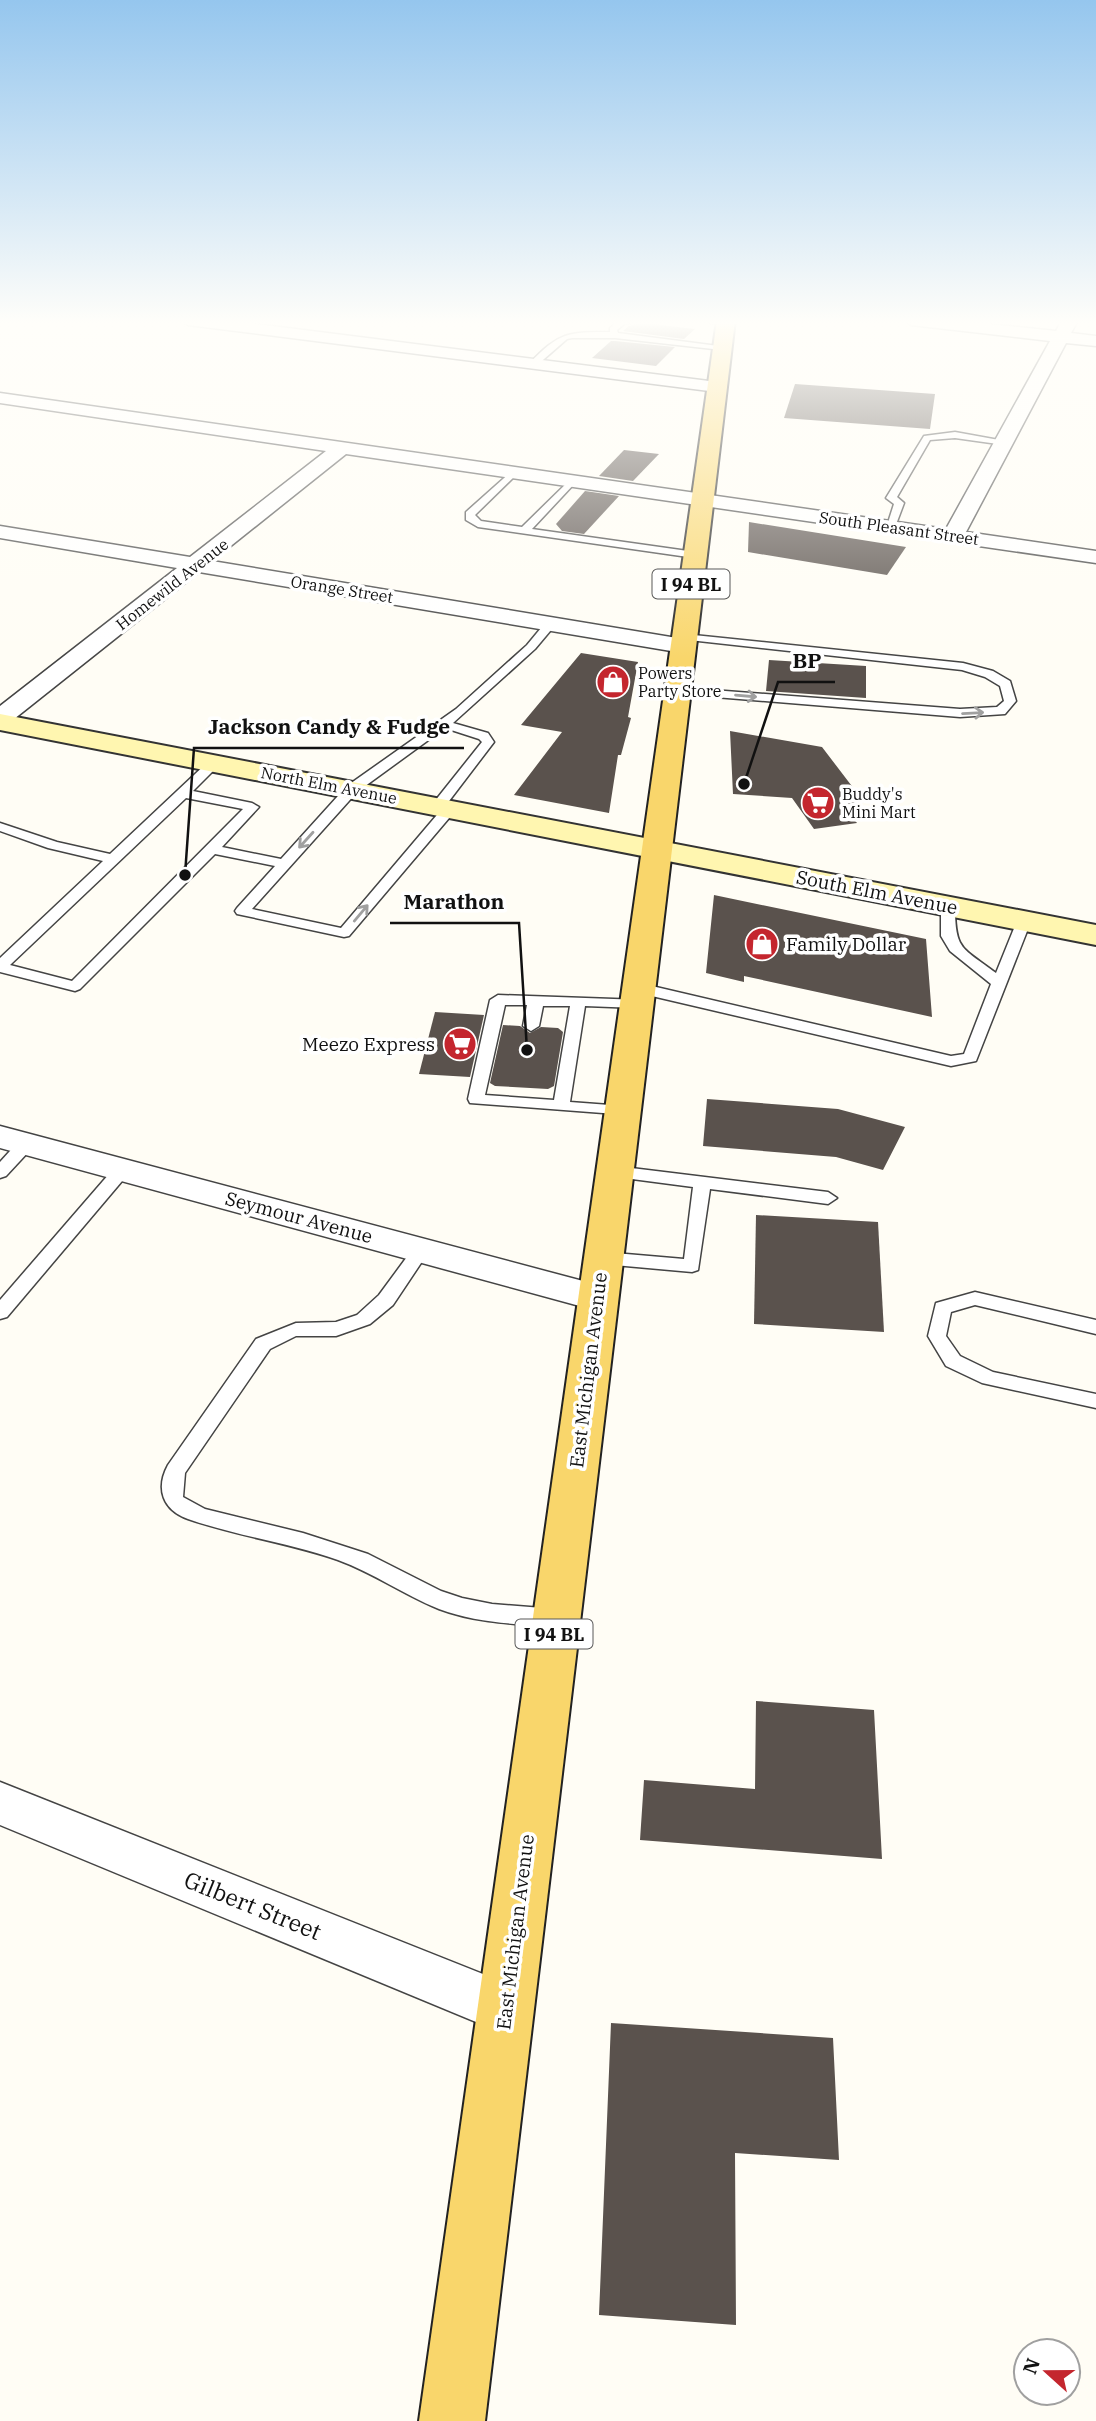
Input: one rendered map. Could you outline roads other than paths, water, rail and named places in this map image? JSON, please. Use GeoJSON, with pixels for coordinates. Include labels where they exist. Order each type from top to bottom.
{"type":"FeatureCollection","features":[{"type":"Feature","properties":{"kind":"main road","name":"East Michigan Avenue"},"geometry":{"type":"LineString","coordinates":[[452,2421],[711,433]]}},
{"type":"Feature","properties":{"kind":"street","name":"South Pleasant Street"},"geometry":{"type":"LineString","coordinates":[[239,433],[1096,557]]}},
{"type":"Feature","properties":{"kind":"street"},"geometry":{"type":"LineString","coordinates":[[953,536],[1009,433]]}},
{"type":"Feature","properties":{"kind":"street","name":"Homewild Avenue"},"geometry":{"type":"LineString","coordinates":[[0,720],[342,448]]}},
{"type":"Feature","properties":{"kind":"street","name":"Orange Street"},"geometry":{"type":"LineString","coordinates":[[0,532],[550,624],[684,642]]}},
{"type":"Feature","properties":{"kind":"street","name":"North Elm Avenue"},"geometry":{"type":"LineString","coordinates":[[0,720],[658,848]]}},
{"type":"Feature","properties":{"kind":"street","name":"South Elm Avenue"},"geometry":{"type":"LineString","coordinates":[[658,848],[1096,935]]}},
{"type":"Feature","properties":{"kind":"street","name":"Seymour Avenue"},"geometry":{"type":"LineString","coordinates":[[13,1140],[421,1250],[600,1278]]}},
{"type":"Feature","properties":{"kind":"street","name":"Gilbert Street"},"geometry":{"type":"LineString","coordinates":[[0,1803],[505,2008]]}},
{"type":"Feature","properties":{"kind":"lane"},"geometry":{"type":"LineString","coordinates":[[890,527],[899,503],[891,498],[927,438],[954,435],[1004,442]]}},
{"type":"Feature","properties":{"kind":"lane"},"geometry":{"type":"LineString","coordinates":[[513,472],[470,514],[470,518],[478,523],[695,555]]}},
{"type":"Feature","properties":{"kind":"lane"},"geometry":{"type":"LineString","coordinates":[[525,530],[572,481]]}},
{"type":"Feature","properties":{"kind":"lane"},"geometry":{"type":"LineString","coordinates":[[443,724],[473,731],[484,736],[488,743],[444,807],[344,933],[242,911],[352,789],[443,724],[531,647],[550,624]]}},
{"type":"Feature","properties":{"kind":"lane"},"geometry":{"type":"LineString","coordinates":[[678,690],[960,713],[1001,711],[1010,701],[1006,684],[989,674],[963,667],[684,642]]}},
{"type":"Feature","properties":{"kind":"lane"},"geometry":{"type":"LineString","coordinates":[[0,966],[215,763]]}},
{"type":"Feature","properties":{"kind":"lane"},"geometry":{"type":"LineString","coordinates":[[0,966],[75,986],[252,807],[183,793]]}},
{"type":"Feature","properties":{"kind":"lane"},"geometry":{"type":"LineString","coordinates":[[0,827],[53,845],[113,859]]}},
{"type":"Feature","properties":{"kind":"lane"},"geometry":{"type":"LineString","coordinates":[[212,849],[284,864]]}},
{"type":"Feature","properties":{"kind":"lane"},"geometry":{"type":"LineString","coordinates":[[948,906],[948,936],[957,951],[999,983]]}},
{"type":"Feature","properties":{"kind":"lane"},"geometry":{"type":"LineString","coordinates":[[623,1111],[561,1106],[518,1095],[476,1099],[498,1000],[578,1002],[638,995],[951,1061],[970,1058],[1024,920]]}},
{"type":"Feature","properties":{"kind":"lane"},"geometry":{"type":"LineString","coordinates":[[531,1026],[536,1001]]}},
{"type":"Feature","properties":{"kind":"lane"},"geometry":{"type":"LineString","coordinates":[[561,1106],[578,1002]]}},
{"type":"Feature","properties":{"kind":"lane"},"geometry":{"type":"LineString","coordinates":[[0,1172],[13,1140]]}},
{"type":"Feature","properties":{"kind":"lane"},"geometry":{"type":"LineString","coordinates":[[0,1311],[122,1170]]}},
{"type":"Feature","properties":{"kind":"lane"},"geometry":{"type":"LineString","coordinates":[[614,1172],[828,1198]]}},
{"type":"Feature","properties":{"kind":"lane"},"geometry":{"type":"LineString","coordinates":[[600,1278],[692,1266],[702,1183]]}},
{"type":"Feature","properties":{"kind":"lane"},"geometry":{"type":"LineString","coordinates":[[421,1250],[383,1304],[362,1322],[335,1329],[309,1327],[284,1332],[262,1343],[175,1471],[169,1489],[173,1501],[186,1511],[205,1517],[331,1548],[365,1561],[434,1597],[466,1609],[498,1615],[556,1618]]}},
{"type":"Feature","properties":{"kind":"lane"},"geometry":{"type":"LineString","coordinates":[[1096,1327],[975,1298],[943,1308],[937,1336],[953,1361],[989,1378],[1096,1401]]}},
{"type":"Feature","properties":{"kind":"place","name":"Powers Party Store"},"geometry":{"type":"Point","coordinates":[613,682]}},
{"type":"Feature","properties":{"kind":"place","name":"BP"},"geometry":{"type":"Point","coordinates":[744,784]}},
{"type":"Feature","properties":{"kind":"place","name":"Buddy's Mini Mart"},"geometry":{"type":"Point","coordinates":[818,803]}},
{"type":"Feature","properties":{"kind":"place","name":"Jackson Candy & Fudge"},"geometry":{"type":"Point","coordinates":[185,875]}},
{"type":"Feature","properties":{"kind":"place","name":"Family Dollar"},"geometry":{"type":"Point","coordinates":[762,944]}},
{"type":"Feature","properties":{"kind":"place","name":"Meezo Express"},"geometry":{"type":"Point","coordinates":[460,1044]}},
{"type":"Feature","properties":{"kind":"place","name":"Marathon"},"geometry":{"type":"Point","coordinates":[527,1050]}}]}
